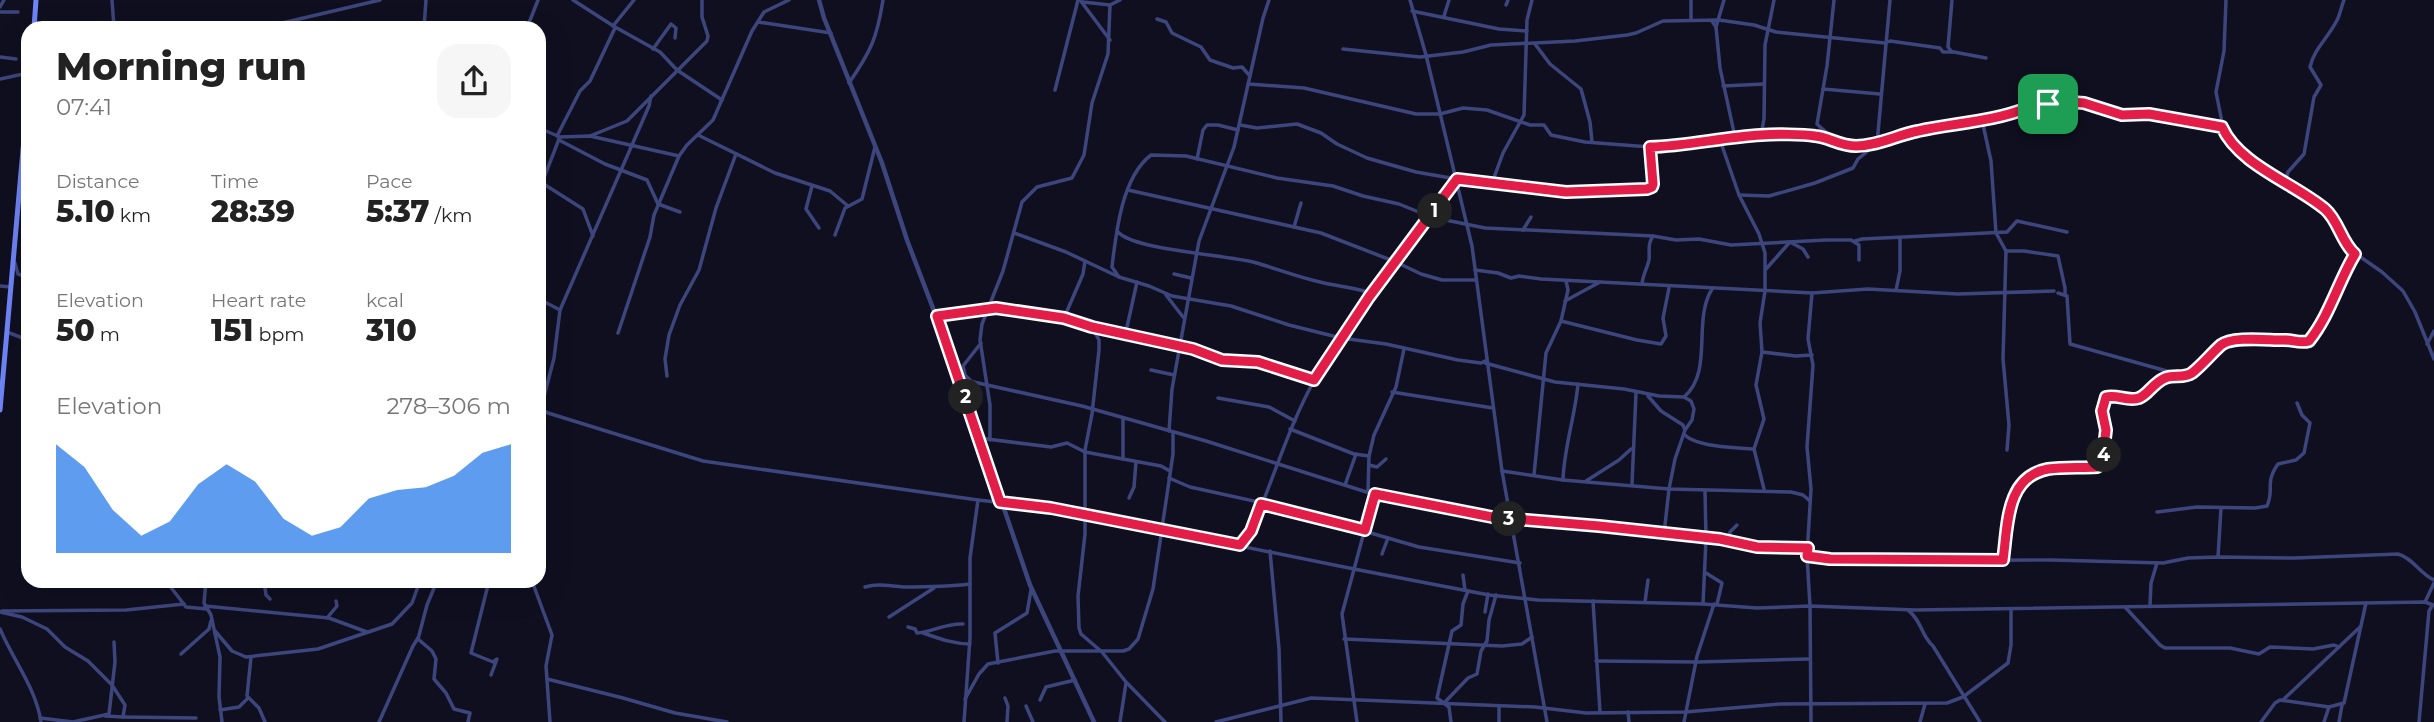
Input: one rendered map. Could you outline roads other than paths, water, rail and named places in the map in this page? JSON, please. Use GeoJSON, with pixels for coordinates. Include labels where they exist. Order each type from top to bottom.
{"type":"FeatureCollection","features":[{"type":"Feature","properties":{"kind":"main road"},"geometry":{"type":"LineString","coordinates":[[34,21],[36,0]]}},
{"type":"Feature","properties":{"kind":"main road"},"geometry":{"type":"LineString","coordinates":[[0,410],[13,260],[21,205]]}},
{"type":"Feature","properties":{"kind":"street"},"geometry":{"type":"LineString","coordinates":[[4,0],[0,9],[18,12]]}},
{"type":"Feature","properties":{"kind":"street"},"geometry":{"type":"LineString","coordinates":[[112,0],[114,21]]}},
{"type":"Feature","properties":{"kind":"street"},"geometry":{"type":"LineString","coordinates":[[291,21],[380,0]]}},
{"type":"Feature","properties":{"kind":"street"},"geometry":{"type":"LineString","coordinates":[[424,21],[426,0]]}},
{"type":"Feature","properties":{"kind":"street"},"geometry":{"type":"LineString","coordinates":[[530,21],[538,0]]}},
{"type":"Feature","properties":{"kind":"street"},"geometry":{"type":"LineString","coordinates":[[573,0],[665,56],[677,70],[722,100]]}},
{"type":"Feature","properties":{"kind":"street"},"geometry":{"type":"LineString","coordinates":[[546,167],[580,91],[590,81],[614,27],[634,0]]}},
{"type":"Feature","properties":{"kind":"street"},"geometry":{"type":"LineString","coordinates":[[590,136],[628,121],[708,39],[702,18],[702,0]]}},
{"type":"Feature","properties":{"kind":"street"},"geometry":{"type":"LineString","coordinates":[[777,0],[784,2]]}},
{"type":"Feature","properties":{"kind":"street"},"geometry":{"type":"LineString","coordinates":[[618,333],[650,237],[654,215],[679,156],[713,120],[765,10],[789,0]]}},
{"type":"Feature","properties":{"kind":"street"},"geometry":{"type":"LineString","coordinates":[[819,0],[960,379],[1031,588],[1094,722]]}},
{"type":"Feature","properties":{"kind":"street"},"geometry":{"type":"LineString","coordinates":[[849,83],[871,50],[878,31],[883,0]]}},
{"type":"Feature","properties":{"kind":"street"},"geometry":{"type":"LineString","coordinates":[[1080,0],[1111,5],[1120,0]]}},
{"type":"Feature","properties":{"kind":"street"},"geometry":{"type":"LineString","coordinates":[[1080,0],[1110,40]]}},
{"type":"Feature","properties":{"kind":"street"},"geometry":{"type":"LineString","coordinates":[[1055,90],[1080,0]]}},
{"type":"Feature","properties":{"kind":"street"},"geometry":{"type":"LineString","coordinates":[[965,699],[984,667],[1061,651],[1127,650],[1138,639],[1153,589],[1164,530],[1173,454],[1171,431],[1174,375],[1196,252],[1239,128],[1269,0]]}},
{"type":"Feature","properties":{"kind":"street"},"geometry":{"type":"LineString","coordinates":[[1404,0],[1410,1],[1426,55],[1467,224],[1489,364],[1502,471],[1547,722]]}},
{"type":"Feature","properties":{"kind":"street"},"geometry":{"type":"LineString","coordinates":[[1444,16],[1449,0]]}},
{"type":"Feature","properties":{"kind":"street"},"geometry":{"type":"LineString","coordinates":[[1492,183],[1525,108],[1528,11],[1532,0]]}},
{"type":"Feature","properties":{"kind":"street"},"geometry":{"type":"LineString","coordinates":[[1691,0],[1692,19]]}},
{"type":"Feature","properties":{"kind":"street"},"geometry":{"type":"LineString","coordinates":[[1724,0],[1716,27],[1723,86],[1735,137]]}},
{"type":"Feature","properties":{"kind":"street"},"geometry":{"type":"LineString","coordinates":[[1761,135],[1764,126],[1767,29],[1774,0]]}},
{"type":"Feature","properties":{"kind":"street"},"geometry":{"type":"LineString","coordinates":[[1834,0],[1831,36],[1816,120],[1818,126],[1839,140],[1857,144],[1873,141],[1877,144]]}},
{"type":"Feature","properties":{"kind":"street"},"geometry":{"type":"LineString","coordinates":[[1739,195],[1769,196],[1815,183],[1853,168],[1858,159],[1877,144],[1890,0]]}},
{"type":"Feature","properties":{"kind":"street"},"geometry":{"type":"LineString","coordinates":[[1952,0],[1948,47],[1952,52]]}},
{"type":"Feature","properties":{"kind":"street"},"geometry":{"type":"LineString","coordinates":[[2226,0],[2224,51],[2216,92],[2222,127],[2232,142],[2284,183],[2325,209],[2343,241],[2355,254],[2382,272],[2403,291],[2415,312],[2434,359]]}},
{"type":"Feature","properties":{"kind":"street"},"geometry":{"type":"LineString","coordinates":[[2284,183],[2288,172],[2304,154],[2314,97],[2321,85],[2309,67],[2313,53],[2337,21],[2344,0]]}},
{"type":"Feature","properties":{"kind":"street"},"geometry":{"type":"LineString","coordinates":[[990,440],[988,386],[981,343],[982,324],[990,309],[1025,198],[1043,185],[1068,181],[1075,175],[1082,161],[1092,103],[1104,70],[1110,40],[1111,5]]}},
{"type":"Feature","properties":{"kind":"street"},"geometry":{"type":"LineString","coordinates":[[1412,11],[1489,27],[1527,31]]}},
{"type":"Feature","properties":{"kind":"street"},"geometry":{"type":"LineString","coordinates":[[1157,19],[1166,22],[1172,33],[1178,37],[1201,47],[1210,60],[1233,68],[1242,67],[1250,76]]}},
{"type":"Feature","properties":{"kind":"street"},"geometry":{"type":"LineString","coordinates":[[1342,49],[1400,56],[1450,54],[1491,45],[1535,44],[1636,33],[1663,20],[1692,19],[1719,20],[1767,29],[1885,43],[1890,41],[1986,58]]}},
{"type":"Feature","properties":{"kind":"street"},"geometry":{"type":"LineString","coordinates":[[1710,20],[1716,27]]}},
{"type":"Feature","properties":{"kind":"street"},"geometry":{"type":"LineString","coordinates":[[758,22],[831,33]]}},
{"type":"Feature","properties":{"kind":"street"},"geometry":{"type":"LineString","coordinates":[[653,49],[671,24],[677,28],[675,38]]}},
{"type":"Feature","properties":{"kind":"street"},"geometry":{"type":"LineString","coordinates":[[1535,44],[1550,64],[1581,89],[1590,122],[1592,142]]}},
{"type":"Feature","properties":{"kind":"street"},"geometry":{"type":"LineString","coordinates":[[0,57],[16,59]]}},
{"type":"Feature","properties":{"kind":"street"},"geometry":{"type":"LineString","coordinates":[[0,79],[21,74]]}},
{"type":"Feature","properties":{"kind":"street"},"geometry":{"type":"LineString","coordinates":[[1248,84],[1304,88],[1401,111],[1440,114],[1476,108],[1530,125],[1544,125],[1551,135],[1650,147],[1761,135],[1819,136],[1835,144],[1851,146],[1877,144],[1916,131],[1982,120],[2057,101],[2084,103],[2122,115],[2149,114],[2222,127]]}},
{"type":"Feature","properties":{"kind":"street"},"geometry":{"type":"LineString","coordinates":[[1723,86],[1764,84]]}},
{"type":"Feature","properties":{"kind":"street"},"geometry":{"type":"LineString","coordinates":[[1823,89],[1880,94]]}},
{"type":"Feature","properties":{"kind":"street"},"geometry":{"type":"LineString","coordinates":[[546,387],[554,358],[560,310],[622,170],[651,96]]}},
{"type":"Feature","properties":{"kind":"street"},"geometry":{"type":"LineString","coordinates":[[1982,120],[1990,161],[1996,233],[2006,251],[2007,294],[2003,359],[2009,425],[2007,450]]}},
{"type":"Feature","properties":{"kind":"street"},"geometry":{"type":"LineString","coordinates":[[1197,159],[1203,130],[1207,125],[1257,128],[1297,124],[1321,133],[1367,158],[1416,172],[1566,192],[1652,187],[1650,147]]}},
{"type":"Feature","properties":{"kind":"street"},"geometry":{"type":"LineString","coordinates":[[546,132],[586,155],[650,183],[658,204],[680,212]]}},
{"type":"Feature","properties":{"kind":"street"},"geometry":{"type":"LineString","coordinates":[[698,135],[775,173],[830,191],[848,206]]}},
{"type":"Feature","properties":{"kind":"street"},"geometry":{"type":"LineString","coordinates":[[558,138],[590,136],[679,156]]}},
{"type":"Feature","properties":{"kind":"street"},"geometry":{"type":"LineString","coordinates":[[1720,140],[1739,195],[1763,244],[1766,269],[1760,323],[1762,352],[1756,385],[1764,419],[1754,449],[1764,490]]}},
{"type":"Feature","properties":{"kind":"street"},"geometry":{"type":"LineString","coordinates":[[835,235],[841,214],[848,206],[862,199],[875,147]]}},
{"type":"Feature","properties":{"kind":"street"},"geometry":{"type":"LineString","coordinates":[[667,376],[665,359],[669,335],[680,305],[699,270],[716,208],[736,154]]}},
{"type":"Feature","properties":{"kind":"street"},"geometry":{"type":"LineString","coordinates":[[1119,277],[1112,267],[1120,212],[1143,161],[1151,155],[1197,159],[1277,178],[1333,186],[1399,204],[1431,217],[1485,228],[1653,236],[1676,240],[1699,239],[1725,245],[1996,233],[2007,232],[2017,221],[2067,232]]}},
{"type":"Feature","properties":{"kind":"street"},"geometry":{"type":"LineString","coordinates":[[1240,545],[1251,531],[1290,429],[1314,380],[1372,293],[1457,179]]}},
{"type":"Feature","properties":{"kind":"street"},"geometry":{"type":"LineString","coordinates":[[546,186],[583,209],[593,236]]}},
{"type":"Feature","properties":{"kind":"street"},"geometry":{"type":"LineString","coordinates":[[813,186],[806,209],[819,228]]}},
{"type":"Feature","properties":{"kind":"street"},"geometry":{"type":"LineString","coordinates":[[1128,190],[1321,233],[1442,280],[1477,280]]}},
{"type":"Feature","properties":{"kind":"street"},"geometry":{"type":"LineString","coordinates":[[1294,227],[1301,203]]}},
{"type":"Feature","properties":{"kind":"street"},"geometry":{"type":"LineString","coordinates":[[1523,230],[1531,217]]}},
{"type":"Feature","properties":{"kind":"street"},"geometry":{"type":"LineString","coordinates":[[1118,232],[1127,240],[1170,250],[1254,262],[1322,283],[1372,293]]}},
{"type":"Feature","properties":{"kind":"street"},"geometry":{"type":"LineString","coordinates":[[1014,233],[1164,293],[1231,306],[1341,338],[1476,362],[1485,361],[1544,379],[1623,389],[1647,395],[1684,397],[1691,401],[1694,409],[1675,459],[1664,534]]}},
{"type":"Feature","properties":{"kind":"street"},"geometry":{"type":"LineString","coordinates":[[1642,284],[1644,270],[1649,263],[1650,241],[1653,236]]}},
{"type":"Feature","properties":{"kind":"street"},"geometry":{"type":"LineString","coordinates":[[1896,290],[1900,271],[1900,238]]}},
{"type":"Feature","properties":{"kind":"street"},"geometry":{"type":"LineString","coordinates":[[1855,241],[1859,245],[1859,260]]}},
{"type":"Feature","properties":{"kind":"street"},"geometry":{"type":"LineString","coordinates":[[1790,242],[1803,249],[1808,257]]}},
{"type":"Feature","properties":{"kind":"street"},"geometry":{"type":"LineString","coordinates":[[1766,269],[1790,242]]}},
{"type":"Feature","properties":{"kind":"street"},"geometry":{"type":"LineString","coordinates":[[2006,251],[2058,256],[2070,317],[2070,344],[2187,376]]}},
{"type":"Feature","properties":{"kind":"street"},"geometry":{"type":"LineString","coordinates":[[2003,560],[2013,498],[2024,479],[2035,472],[2049,469],[2097,467],[2102,464],[2106,430],[2102,418],[2104,398],[2110,395],[2137,399],[2142,397],[2151,386],[2166,377],[2187,376],[2227,342],[2309,341],[2332,303],[2355,254]]}},
{"type":"Feature","properties":{"kind":"street"},"geometry":{"type":"LineString","coordinates":[[13,260],[18,274],[21,275]]}},
{"type":"Feature","properties":{"kind":"street"},"geometry":{"type":"LineString","coordinates":[[1064,318],[1086,261]]}},
{"type":"Feature","properties":{"kind":"street"},"geometry":{"type":"LineString","coordinates":[[1475,270],[1511,278],[1519,276],[1712,289],[1812,293],[1868,289],[1958,294],[1989,291],[2007,294],[2036,290],[2065,295]]}},
{"type":"Feature","properties":{"kind":"street"},"geometry":{"type":"LineString","coordinates":[[1174,274],[1191,278]]}},
{"type":"Feature","properties":{"kind":"street"},"geometry":{"type":"LineString","coordinates":[[1535,475],[1548,348],[1561,321],[1569,287],[1566,281]]}},
{"type":"Feature","properties":{"kind":"street"},"geometry":{"type":"LineString","coordinates":[[1119,333],[1127,327],[1137,282]]}},
{"type":"Feature","properties":{"kind":"street"},"geometry":{"type":"LineString","coordinates":[[1565,301],[1600,282]]}},
{"type":"Feature","properties":{"kind":"street"},"geometry":{"type":"LineString","coordinates":[[0,286],[11,287]]}},
{"type":"Feature","properties":{"kind":"street"},"geometry":{"type":"LineString","coordinates":[[1561,321],[1661,344],[1666,336],[1663,318],[1669,287]]}},
{"type":"Feature","properties":{"kind":"street"},"geometry":{"type":"LineString","coordinates":[[1684,397],[1695,385],[1699,374],[1701,330],[1707,298],[1712,289]]}},
{"type":"Feature","properties":{"kind":"street"},"geometry":{"type":"LineString","coordinates":[[1164,293],[1184,318]]}},
{"type":"Feature","properties":{"kind":"street"},"geometry":{"type":"LineString","coordinates":[[1811,722],[1807,556],[1811,489],[1807,447],[1812,355],[1808,339],[1812,293]]}},
{"type":"Feature","properties":{"kind":"street"},"geometry":{"type":"LineString","coordinates":[[546,303],[560,310]]}},
{"type":"Feature","properties":{"kind":"street"},"geometry":{"type":"LineString","coordinates":[[937,316],[954,312],[1008,309],[1064,318],[1179,348],[1193,349],[1231,362],[1258,362],[1314,380]]}},
{"type":"Feature","properties":{"kind":"street"},"geometry":{"type":"LineString","coordinates":[[1092,327],[1098,340],[1093,410],[1084,452],[1086,514],[1078,596],[1079,628],[1081,634],[1102,652],[1164,722]]}},
{"type":"Feature","properties":{"kind":"street"},"geometry":{"type":"LineString","coordinates":[[1098,340],[1104,333],[1111,331]]}},
{"type":"Feature","properties":{"kind":"street"},"geometry":{"type":"LineString","coordinates":[[2427,344],[2434,331]]}},
{"type":"Feature","properties":{"kind":"street"},"geometry":{"type":"LineString","coordinates":[[7,332],[21,337]]}},
{"type":"Feature","properties":{"kind":"street"},"geometry":{"type":"LineString","coordinates":[[974,384],[965,375],[963,366],[981,343]]}},
{"type":"Feature","properties":{"kind":"street"},"geometry":{"type":"LineString","coordinates":[[1368,492],[1369,456],[1374,435],[1396,387],[1405,349]]}},
{"type":"Feature","properties":{"kind":"street"},"geometry":{"type":"LineString","coordinates":[[1762,352],[1812,355]]}},
{"type":"Feature","properties":{"kind":"street"},"geometry":{"type":"LineString","coordinates":[[1151,370],[1174,375]]}},
{"type":"Feature","properties":{"kind":"street"},"geometry":{"type":"LineString","coordinates":[[960,379],[1171,431],[1375,494],[1467,514],[1728,540],[1757,547],[1808,548]]}},
{"type":"Feature","properties":{"kind":"street"},"geometry":{"type":"LineString","coordinates":[[1563,480],[1564,455],[1576,412],[1578,384]]}},
{"type":"Feature","properties":{"kind":"street"},"geometry":{"type":"LineString","coordinates":[[1392,392],[1493,408]]}},
{"type":"Feature","properties":{"kind":"street"},"geometry":{"type":"LineString","coordinates":[[1632,484],[1636,393]]}},
{"type":"Feature","properties":{"kind":"street"},"geometry":{"type":"LineString","coordinates":[[1647,395],[1661,411],[1683,425],[1685,433],[1698,443],[1754,449]]}},
{"type":"Feature","properties":{"kind":"street"},"geometry":{"type":"LineString","coordinates":[[1218,398],[1269,407],[1296,421]]}},
{"type":"Feature","properties":{"kind":"street"},"geometry":{"type":"LineString","coordinates":[[2157,512],[2197,507],[2260,508],[2269,503],[2270,476],[2278,464],[2299,458],[2306,449],[2310,423],[2302,415],[2297,403]]}},
{"type":"Feature","properties":{"kind":"street"},"geometry":{"type":"LineString","coordinates":[[546,411],[703,461],[978,500],[1041,506],[1496,595],[1756,608],[1810,606],[1908,610],[2425,601],[2434,605],[2429,611],[2418,722]]}},
{"type":"Feature","properties":{"kind":"street"},"geometry":{"type":"LineString","coordinates":[[1123,418],[1123,459]]}},
{"type":"Feature","properties":{"kind":"street"},"geometry":{"type":"LineString","coordinates":[[1290,429],[1356,454],[1369,456]]}},
{"type":"Feature","properties":{"kind":"street"},"geometry":{"type":"LineString","coordinates":[[979,438],[1051,447],[1068,443],[1084,452],[1161,466],[1170,471]]}},
{"type":"Feature","properties":{"kind":"street"},"geometry":{"type":"LineString","coordinates":[[1584,482],[1619,460],[1632,447]]}},
{"type":"Feature","properties":{"kind":"street"},"geometry":{"type":"LineString","coordinates":[[1345,485],[1356,454]]}},
{"type":"Feature","properties":{"kind":"street"},"geometry":{"type":"LineString","coordinates":[[1369,466],[1377,467],[1386,459]]}},
{"type":"Feature","properties":{"kind":"street"},"geometry":{"type":"LineString","coordinates":[[1129,498],[1134,487],[1136,462]]}},
{"type":"Feature","properties":{"kind":"street"},"geometry":{"type":"LineString","coordinates":[[1502,471],[1563,480],[1669,489],[1791,492],[1803,495],[1810,501]]}},
{"type":"Feature","properties":{"kind":"street"},"geometry":{"type":"LineString","coordinates":[[1169,478],[1189,487],[1365,530],[1437,551],[1520,563]]}},
{"type":"Feature","properties":{"kind":"street"},"geometry":{"type":"LineString","coordinates":[[1703,604],[1705,491]]}},
{"type":"Feature","properties":{"kind":"street"},"geometry":{"type":"LineString","coordinates":[[1357,722],[1342,614],[1375,494]]}},
{"type":"Feature","properties":{"kind":"street"},"geometry":{"type":"LineString","coordinates":[[964,722],[970,644],[970,558],[978,500]]}},
{"type":"Feature","properties":{"kind":"street"},"geometry":{"type":"LineString","coordinates":[[2218,557],[2221,508]]}},
{"type":"Feature","properties":{"kind":"street"},"geometry":{"type":"LineString","coordinates":[[1728,540],[1730,531],[1737,526]]}},
{"type":"Feature","properties":{"kind":"street"},"geometry":{"type":"LineString","coordinates":[[1382,554],[1388,538]]}},
{"type":"Feature","properties":{"kind":"street"},"geometry":{"type":"LineString","coordinates":[[1270,551],[1279,649],[1281,722]]}},
{"type":"Feature","properties":{"kind":"street"},"geometry":{"type":"LineString","coordinates":[[1807,556],[1850,561],[2157,563],[2218,557],[2308,558],[2398,554],[2404,555],[2426,577],[2434,581],[2425,601]]}},
{"type":"Feature","properties":{"kind":"street"},"geometry":{"type":"LineString","coordinates":[[2150,605],[2152,573],[2157,563]]}},
{"type":"Feature","properties":{"kind":"street"},"geometry":{"type":"LineString","coordinates":[[1684,722],[1696,662],[1722,583],[1705,571]]}},
{"type":"Feature","properties":{"kind":"street"},"geometry":{"type":"LineString","coordinates":[[1451,722],[1450,708],[1446,702],[1437,698],[1452,631],[1461,625],[1467,590],[1463,575]]}},
{"type":"Feature","properties":{"kind":"street"},"geometry":{"type":"LineString","coordinates":[[1645,602],[1648,580]]}},
{"type":"Feature","properties":{"kind":"street"},"geometry":{"type":"LineString","coordinates":[[865,587],[875,584],[934,587],[970,584]]}},
{"type":"Feature","properties":{"kind":"street"},"geometry":{"type":"LineString","coordinates":[[889,617],[934,587]]}},
{"type":"Feature","properties":{"kind":"street"},"geometry":{"type":"LineString","coordinates":[[171,588],[188,607],[327,618],[367,632]]}},
{"type":"Feature","properties":{"kind":"street"},"geometry":{"type":"LineString","coordinates":[[206,588],[206,608],[212,619],[220,657],[222,722]]}},
{"type":"Feature","properties":{"kind":"street"},"geometry":{"type":"LineString","coordinates":[[265,588],[270,599]]}},
{"type":"Feature","properties":{"kind":"street"},"geometry":{"type":"LineString","coordinates":[[215,631],[232,651],[251,657],[316,650],[384,628],[396,621],[412,604],[418,588]]}},
{"type":"Feature","properties":{"kind":"street"},"geometry":{"type":"LineString","coordinates":[[379,722],[418,638],[434,588]]}},
{"type":"Feature","properties":{"kind":"street"},"geometry":{"type":"LineString","coordinates":[[487,588],[471,653],[493,662],[497,659],[491,675]]}},
{"type":"Feature","properties":{"kind":"street"},"geometry":{"type":"LineString","coordinates":[[535,588],[552,635],[547,661],[550,722]]}},
{"type":"Feature","properties":{"kind":"street"},"geometry":{"type":"LineString","coordinates":[[998,663],[995,633],[1027,613],[1031,588]]}},
{"type":"Feature","properties":{"kind":"street"},"geometry":{"type":"LineString","coordinates":[[1485,612],[1488,594]]}},
{"type":"Feature","properties":{"kind":"street"},"geometry":{"type":"LineString","coordinates":[[1446,702],[1468,678],[1477,674],[1496,595]]}},
{"type":"Feature","properties":{"kind":"street"},"geometry":{"type":"LineString","coordinates":[[327,618],[337,606],[336,601]]}},
{"type":"Feature","properties":{"kind":"street"},"geometry":{"type":"LineString","coordinates":[[1593,601],[1600,712]]}},
{"type":"Feature","properties":{"kind":"street"},"geometry":{"type":"LineString","coordinates":[[2339,722],[2342,705],[2346,701],[2366,603]]}},
{"type":"Feature","properties":{"kind":"street"},"geometry":{"type":"LineString","coordinates":[[0,612],[126,610],[184,604]]}},
{"type":"Feature","properties":{"kind":"street"},"geometry":{"type":"LineString","coordinates":[[2125,607],[2165,648],[2230,648],[2259,654],[2270,647],[2313,649],[2333,645],[2339,648]]}},
{"type":"Feature","properties":{"kind":"street"},"geometry":{"type":"LineString","coordinates":[[1216,722],[1233,720],[1311,698],[1446,702],[1600,712],[1685,712],[1759,705],[1952,702],[2008,663],[2011,609]]}},
{"type":"Feature","properties":{"kind":"street"},"geometry":{"type":"LineString","coordinates":[[1908,610],[1919,621],[1925,640],[1933,646],[1980,722]]}},
{"type":"Feature","properties":{"kind":"street"},"geometry":{"type":"LineString","coordinates":[[0,612],[22,617],[47,629],[65,647],[89,661],[112,685],[124,705],[123,717]]}},
{"type":"Feature","properties":{"kind":"street"},"geometry":{"type":"LineString","coordinates":[[181,654],[209,629],[212,619]]}},
{"type":"Feature","properties":{"kind":"street"},"geometry":{"type":"LineString","coordinates":[[923,633],[939,626],[963,624]]}},
{"type":"Feature","properties":{"kind":"street"},"geometry":{"type":"LineString","coordinates":[[908,627],[915,629],[917,633],[945,641],[970,644]]}},
{"type":"Feature","properties":{"kind":"street"},"geometry":{"type":"LineString","coordinates":[[2261,722],[2275,703],[2283,700],[2360,627]]}},
{"type":"Feature","properties":{"kind":"street"},"geometry":{"type":"LineString","coordinates":[[0,629],[20,666],[38,706],[41,720],[73,722],[105,716],[196,718]]}},
{"type":"Feature","properties":{"kind":"street"},"geometry":{"type":"LineString","coordinates":[[1345,639],[1484,645],[1522,644],[1532,637]]}},
{"type":"Feature","properties":{"kind":"street"},"geometry":{"type":"LineString","coordinates":[[418,638],[432,651],[436,659],[434,679],[445,691],[454,709],[470,713],[468,722]]}},
{"type":"Feature","properties":{"kind":"street"},"geometry":{"type":"LineString","coordinates":[[105,716],[110,712],[115,662],[114,642]]}},
{"type":"Feature","properties":{"kind":"street"},"geometry":{"type":"LineString","coordinates":[[220,709],[239,707],[247,698],[251,657]]}},
{"type":"Feature","properties":{"kind":"street"},"geometry":{"type":"LineString","coordinates":[[1596,661],[1809,659]]}},
{"type":"Feature","properties":{"kind":"street"},"geometry":{"type":"LineString","coordinates":[[547,680],[675,713],[727,722]]}},
{"type":"Feature","properties":{"kind":"street"},"geometry":{"type":"LineString","coordinates":[[1040,700],[1046,687],[1075,680]]}},
{"type":"Feature","properties":{"kind":"street"},"geometry":{"type":"LineString","coordinates":[[1120,722],[1126,682]]}},
{"type":"Feature","properties":{"kind":"street"},"geometry":{"type":"LineString","coordinates":[[247,698],[259,708],[265,722]]}},
{"type":"Feature","properties":{"kind":"street"},"geometry":{"type":"LineString","coordinates":[[1005,698],[1008,706],[1007,722]]}},
{"type":"Feature","properties":{"kind":"street"},"geometry":{"type":"LineString","coordinates":[[2283,700],[2329,707],[2342,705]]}},
{"type":"Feature","properties":{"kind":"street"},"geometry":{"type":"LineString","coordinates":[[1920,722],[1925,704]]}},
{"type":"Feature","properties":{"kind":"street"},"geometry":{"type":"LineString","coordinates":[[1026,706],[1033,722]]}},
{"type":"Feature","properties":{"kind":"street"},"geometry":{"type":"LineString","coordinates":[[1499,706],[1499,722]]}},
{"type":"Feature","properties":{"kind":"street"},"geometry":{"type":"LineString","coordinates":[[2325,722],[2329,707]]}},
{"type":"Feature","properties":{"kind":"street"},"geometry":{"type":"LineString","coordinates":[[1628,712],[1629,722]]}}]}
